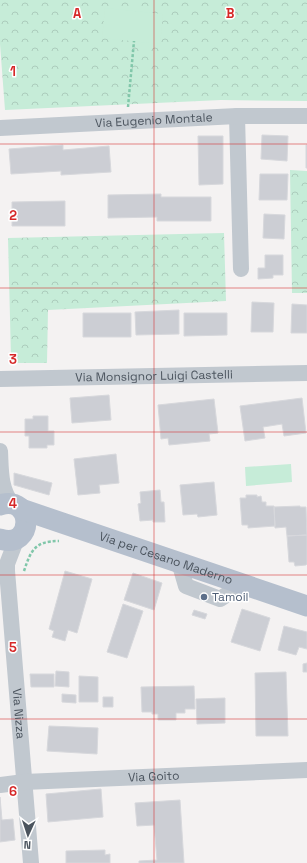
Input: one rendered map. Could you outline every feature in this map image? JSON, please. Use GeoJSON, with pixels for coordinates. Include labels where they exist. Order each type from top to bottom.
{"type":"FeatureCollection","features":[{"type":"Feature","properties":{"kind":"main road","name":"Via per Cesano Maderno"},"geometry":{"type":"LineString","coordinates":[[7,499],[66,533],[179,562],[307,606]]}},
{"type":"Feature","properties":{"kind":"main road"},"geometry":{"type":"LineString","coordinates":[[7,499],[26,519],[26,527],[10,539]]}},
{"type":"Feature","properties":{"kind":"main road","name":"Via per Cesano Maderno"},"geometry":{"type":"LineString","coordinates":[[10,539],[66,533]]}},
{"type":"Feature","properties":{"kind":"street","name":"Via Eugenio Montale"},"geometry":{"type":"LineString","coordinates":[[0,128],[237,116],[307,116]]}},
{"type":"Feature","properties":{"kind":"street"},"geometry":{"type":"LineString","coordinates":[[237,116],[241,269]]}},
{"type":"Feature","properties":{"kind":"street","name":"Via Monsignor Luigi Castelli"},"geometry":{"type":"LineString","coordinates":[[0,379],[307,373]]}},
{"type":"Feature","properties":{"kind":"street"},"geometry":{"type":"LineString","coordinates":[[0,451],[7,499]]}},
{"type":"Feature","properties":{"kind":"street","name":"Via Nizza"},"geometry":{"type":"LineString","coordinates":[[10,539],[7,564],[31,863]]}},
{"type":"Feature","properties":{"kind":"street","name":"Via Goito"},"geometry":{"type":"LineString","coordinates":[[0,785],[24,782],[307,770]]}},
{"type":"Feature","properties":{"kind":"path"},"geometry":{"type":"LineString","coordinates":[[126,122],[134,41]]}},
{"type":"Feature","properties":{"kind":"path"},"geometry":{"type":"LineString","coordinates":[[24,571],[28,557],[32,551],[66,533]]}},
{"type":"Feature","properties":{"kind":"green space"},"geometry":{"type":"Polygon","coordinates":[[[0,0],[307,0],[307,101],[221,100],[5,110],[0,44],[0,0]]]}},
{"type":"Feature","properties":{"kind":"green space"},"geometry":{"type":"Polygon","coordinates":[[[105,8],[163,14],[160,44],[102,38],[105,8]]]}},
{"type":"Feature","properties":{"kind":"green space"},"geometry":{"type":"Polygon","coordinates":[[[290,170],[307,171],[307,293],[292,293],[290,170]]]}},
{"type":"Feature","properties":{"kind":"green space"},"geometry":{"type":"Polygon","coordinates":[[[224,233],[226,301],[48,310],[47,363],[18,363],[11,358],[8,238],[224,233]]]}},
{"type":"Feature","properties":{"kind":"green space"},"geometry":{"type":"Polygon","coordinates":[[[291,464],[292,482],[246,486],[245,467],[291,464]]]}},
{"type":"Feature","properties":{"kind":"building"},"geometry":{"type":"Polygon","coordinates":[[[262,135],[288,136],[287,161],[261,159],[262,135]]]}},
{"type":"Feature","properties":{"kind":"building"},"geometry":{"type":"Polygon","coordinates":[[[198,136],[223,136],[223,184],[199,185],[198,136]]]}},
{"type":"Feature","properties":{"kind":"building"},"geometry":{"type":"Polygon","coordinates":[[[63,145],[63,150],[109,146],[111,172],[61,175],[61,171],[11,174],[9,149],[63,145]]]}},
{"type":"Feature","properties":{"kind":"building"},"geometry":{"type":"Polygon","coordinates":[[[307,145],[307,168],[306,168],[307,145]]]}},
{"type":"Feature","properties":{"kind":"building"},"geometry":{"type":"Polygon","coordinates":[[[260,174],[288,174],[287,200],[259,200],[260,174]]]}},
{"type":"Feature","properties":{"kind":"building"},"geometry":{"type":"Polygon","coordinates":[[[161,194],[161,197],[211,197],[211,221],[157,221],[157,217],[108,218],[108,195],[161,194]]]}},
{"type":"Feature","properties":{"kind":"building"},"geometry":{"type":"Polygon","coordinates":[[[65,201],[65,226],[12,226],[12,202],[65,201]]]}},
{"type":"Feature","properties":{"kind":"building"},"geometry":{"type":"Polygon","coordinates":[[[264,214],[285,215],[284,239],[263,238],[264,214]]]}},
{"type":"Feature","properties":{"kind":"building"},"geometry":{"type":"Polygon","coordinates":[[[265,255],[283,255],[283,275],[273,275],[273,278],[258,279],[258,268],[265,268],[265,255]]]}},
{"type":"Feature","properties":{"kind":"building"},"geometry":{"type":"Polygon","coordinates":[[[252,302],[274,303],[273,332],[251,332],[252,302]]]}},
{"type":"Feature","properties":{"kind":"building"},"geometry":{"type":"Polygon","coordinates":[[[292,304],[307,305],[307,333],[291,333],[292,304]]]}},
{"type":"Feature","properties":{"kind":"building"},"geometry":{"type":"Polygon","coordinates":[[[179,310],[179,334],[136,335],[135,312],[179,310]]]}},
{"type":"Feature","properties":{"kind":"building"},"geometry":{"type":"Polygon","coordinates":[[[83,313],[131,313],[131,337],[83,337],[83,313]]]}},
{"type":"Feature","properties":{"kind":"building"},"geometry":{"type":"Polygon","coordinates":[[[184,313],[227,313],[227,335],[184,336],[184,313]]]}},
{"type":"Feature","properties":{"kind":"building"},"geometry":{"type":"Polygon","coordinates":[[[109,395],[111,420],[72,423],[70,398],[109,395]]]}},
{"type":"Feature","properties":{"kind":"building"},"geometry":{"type":"Polygon","coordinates":[[[302,398],[306,433],[284,436],[282,424],[263,427],[265,438],[245,441],[240,406],[302,398]]]}},
{"type":"Feature","properties":{"kind":"building"},"geometry":{"type":"Polygon","coordinates":[[[214,399],[218,433],[209,434],[210,441],[169,445],[168,438],[161,439],[158,405],[214,399]]]}},
{"type":"Feature","properties":{"kind":"building"},"geometry":{"type":"Polygon","coordinates":[[[33,416],[48,416],[48,431],[54,431],[54,445],[47,445],[47,448],[29,448],[29,436],[25,436],[25,419],[33,419],[33,416]]]}},
{"type":"Feature","properties":{"kind":"building"},"geometry":{"type":"Polygon","coordinates":[[[116,454],[119,483],[99,485],[100,493],[78,495],[74,459],[116,454]]]}},
{"type":"Feature","properties":{"kind":"building"},"geometry":{"type":"Polygon","coordinates":[[[14,473],[52,483],[49,495],[14,485],[14,473]]]}},
{"type":"Feature","properties":{"kind":"building"},"geometry":{"type":"Polygon","coordinates":[[[214,482],[217,515],[198,517],[197,514],[183,515],[180,485],[214,482]]]}},
{"type":"Feature","properties":{"kind":"building"},"geometry":{"type":"Polygon","coordinates":[[[160,490],[161,502],[164,502],[165,522],[153,522],[153,520],[140,521],[138,504],[141,503],[140,492],[160,490]]]}},
{"type":"Feature","properties":{"kind":"building"},"geometry":{"type":"Polygon","coordinates":[[[246,495],[257,495],[257,497],[261,496],[262,502],[266,502],[266,506],[274,506],[275,526],[248,528],[248,525],[242,525],[240,498],[246,498],[246,495]]]}},
{"type":"Feature","properties":{"kind":"building"},"geometry":{"type":"Polygon","coordinates":[[[274,507],[306,507],[307,535],[287,536],[286,527],[275,528],[274,507]]]}},
{"type":"Feature","properties":{"kind":"building"},"geometry":{"type":"Polygon","coordinates":[[[307,535],[307,564],[295,566],[294,562],[289,562],[287,536],[307,535]]]}},
{"type":"Feature","properties":{"kind":"building"},"geometry":{"type":"Polygon","coordinates":[[[65,571],[92,579],[77,633],[68,630],[65,641],[52,637],[54,631],[49,629],[65,571]]]}},
{"type":"Feature","properties":{"kind":"building"},"geometry":{"type":"Polygon","coordinates":[[[133,573],[162,583],[154,610],[124,600],[133,573]]]}},
{"type":"Feature","properties":{"kind":"building"},"geometry":{"type":"Polygon","coordinates":[[[123,604],[143,611],[127,658],[107,652],[123,604]]]}},
{"type":"Feature","properties":{"kind":"building"},"geometry":{"type":"Polygon","coordinates":[[[242,609],[270,618],[260,651],[231,642],[242,609]]]}},
{"type":"Feature","properties":{"kind":"building"},"geometry":{"type":"Polygon","coordinates":[[[194,610],[207,614],[205,619],[192,615],[194,610]]]}},
{"type":"Feature","properties":{"kind":"building"},"geometry":{"type":"Polygon","coordinates":[[[284,626],[307,632],[307,649],[299,647],[296,655],[278,650],[284,626]]]}},
{"type":"Feature","properties":{"kind":"building"},"geometry":{"type":"Polygon","coordinates":[[[307,663],[307,672],[303,672],[303,664],[307,663]]]}},
{"type":"Feature","properties":{"kind":"building"},"geometry":{"type":"Polygon","coordinates":[[[56,671],[69,672],[69,687],[55,686],[56,671]]]}},
{"type":"Feature","properties":{"kind":"building"},"geometry":{"type":"Polygon","coordinates":[[[286,672],[288,736],[256,736],[255,673],[286,672]]]}},
{"type":"Feature","properties":{"kind":"building"},"geometry":{"type":"Polygon","coordinates":[[[30,674],[54,674],[54,687],[31,687],[30,674]]]}},
{"type":"Feature","properties":{"kind":"building"},"geometry":{"type":"Polygon","coordinates":[[[79,676],[98,677],[98,702],[79,702],[79,676]]]}},
{"type":"Feature","properties":{"kind":"building"},"geometry":{"type":"Polygon","coordinates":[[[194,686],[195,709],[185,709],[185,713],[176,713],[176,720],[158,720],[158,714],[152,714],[152,712],[142,712],[141,687],[194,686]]]}},
{"type":"Feature","properties":{"kind":"building"},"geometry":{"type":"Polygon","coordinates":[[[62,694],[76,695],[76,703],[62,702],[62,694]]]}},
{"type":"Feature","properties":{"kind":"building"},"geometry":{"type":"Polygon","coordinates":[[[103,697],[113,697],[113,707],[103,707],[103,697]]]}},
{"type":"Feature","properties":{"kind":"building"},"geometry":{"type":"Polygon","coordinates":[[[225,698],[225,723],[197,724],[196,699],[225,698]]]}},
{"type":"Feature","properties":{"kind":"building"},"geometry":{"type":"Polygon","coordinates":[[[49,726],[98,728],[97,754],[47,751],[49,726]]]}},
{"type":"Feature","properties":{"kind":"building"},"geometry":{"type":"Polygon","coordinates":[[[101,789],[103,817],[48,822],[46,794],[101,789]]]}},
{"type":"Feature","properties":{"kind":"building"},"geometry":{"type":"Polygon","coordinates":[[[0,797],[2,820],[13,819],[15,840],[0,842],[0,797]]]}},
{"type":"Feature","properties":{"kind":"building"},"geometry":{"type":"Polygon","coordinates":[[[180,800],[184,863],[139,863],[139,861],[157,860],[154,825],[137,826],[135,803],[180,800]]]}},
{"type":"Feature","properties":{"kind":"building"},"geometry":{"type":"Polygon","coordinates":[[[105,850],[105,855],[110,854],[110,863],[66,863],[66,851],[105,850]]]}},
{"type":"Feature","properties":{"kind":"place","name":"Tamoil"},"geometry":{"type":"Point","coordinates":[204,597]}}]}
